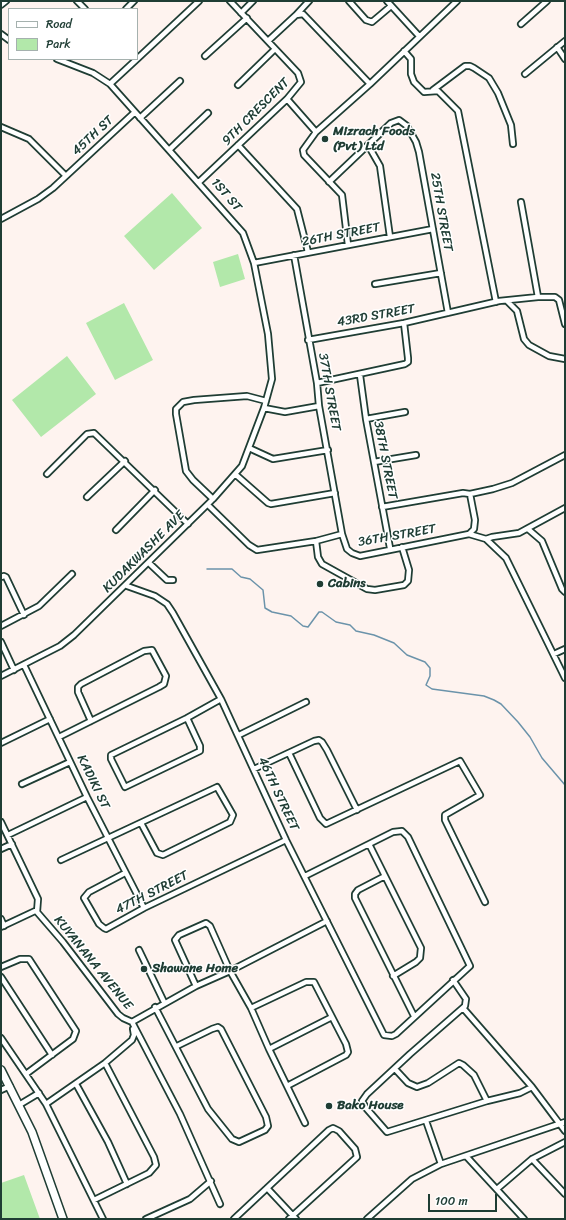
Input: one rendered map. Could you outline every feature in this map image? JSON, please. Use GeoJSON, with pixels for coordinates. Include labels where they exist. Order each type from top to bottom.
{"type":"FeatureCollection","features":[{"type":"Feature","properties":{"kind":"main road"},"geometry":{"type":"LineString","coordinates":[[1,1070],[10,1086],[37,1146],[63,1219]]}},
{"type":"Feature","properties":{"kind":"street"},"geometry":{"type":"LineString","coordinates":[[1,5],[6,1]]}},
{"type":"Feature","properties":{"kind":"street"},"geometry":{"type":"LineString","coordinates":[[138,58],[199,1]]}},
{"type":"Feature","properties":{"kind":"street","name":"9TH CRESCENT"},"geometry":{"type":"LineString","coordinates":[[199,182],[300,85],[301,79],[298,73],[230,1]]}},
{"type":"Feature","properties":{"kind":"street"},"geometry":{"type":"LineString","coordinates":[[241,13],[253,1]]}},
{"type":"Feature","properties":{"kind":"street"},"geometry":{"type":"LineString","coordinates":[[268,40],[309,1]]}},
{"type":"Feature","properties":{"kind":"street"},"geometry":{"type":"LineString","coordinates":[[349,1],[366,20],[372,22],[392,6]]}},
{"type":"Feature","properties":{"kind":"street"},"geometry":{"type":"LineString","coordinates":[[387,1],[420,36]]}},
{"type":"Feature","properties":{"kind":"street"},"geometry":{"type":"LineString","coordinates":[[348,245],[342,195],[304,155],[303,150],[316,132],[370,84],[457,1]]}},
{"type":"Feature","properties":{"kind":"street"},"geometry":{"type":"LineString","coordinates":[[521,24],[547,1]]}},
{"type":"Feature","properties":{"kind":"street"},"geometry":{"type":"LineString","coordinates":[[296,15],[303,14],[310,20],[370,84]]}},
{"type":"Feature","properties":{"kind":"street"},"geometry":{"type":"LineString","coordinates":[[205,56],[247,18]]}},
{"type":"Feature","properties":{"kind":"street"},"geometry":{"type":"LineString","coordinates":[[525,74],[565,41]]}},
{"type":"Feature","properties":{"kind":"street"},"geometry":{"type":"LineString","coordinates":[[557,47],[565,59]]}},
{"type":"Feature","properties":{"kind":"street"},"geometry":{"type":"LineString","coordinates":[[238,85],[275,49]]}},
{"type":"Feature","properties":{"kind":"street"},"geometry":{"type":"LineString","coordinates":[[404,50],[411,59],[411,74],[414,82],[424,92],[438,90],[458,112],[496,302]]}},
{"type":"Feature","properties":{"kind":"street","name":"1ST ST"},"geometry":{"type":"LineString","coordinates":[[60,60],[93,73],[110,84],[243,233],[254,263],[271,360],[272,379],[264,408]]}},
{"type":"Feature","properties":{"kind":"street"},"geometry":{"type":"LineString","coordinates":[[110,84],[136,60]]}},
{"type":"Feature","properties":{"kind":"street"},"geometry":{"type":"LineString","coordinates":[[433,90],[465,66],[470,66],[489,78],[498,93],[511,125],[513,144]]}},
{"type":"Feature","properties":{"kind":"street"},"geometry":{"type":"LineString","coordinates":[[140,118],[180,81]]}},
{"type":"Feature","properties":{"kind":"street"},"geometry":{"type":"LineString","coordinates":[[287,99],[316,132]]}},
{"type":"Feature","properties":{"kind":"street","name":"45TH ST"},"geometry":{"type":"LineString","coordinates":[[1,219],[38,199],[66,176],[134,112]]}},
{"type":"Feature","properties":{"kind":"street"},"geometry":{"type":"LineString","coordinates":[[170,150],[208,113]]}},
{"type":"Feature","properties":{"kind":"street","name":"25TH STREET"},"geometry":{"type":"LineString","coordinates":[[368,146],[391,123],[399,120],[407,126],[417,146],[448,313]]}},
{"type":"Feature","properties":{"kind":"street"},"geometry":{"type":"LineString","coordinates":[[1,126],[30,139],[66,176]]}},
{"type":"Feature","properties":{"kind":"street"},"geometry":{"type":"LineString","coordinates":[[238,145],[297,209],[308,252]]}},
{"type":"Feature","properties":{"kind":"street"},"geometry":{"type":"LineString","coordinates":[[329,182],[368,146],[380,166],[390,237]]}},
{"type":"Feature","properties":{"kind":"street"},"geometry":{"type":"LineString","coordinates":[[521,202],[538,297]]}},
{"type":"Feature","properties":{"kind":"street","name":"26TH STREET"},"geometry":{"type":"LineString","coordinates":[[254,263],[433,229]]}},
{"type":"Feature","properties":{"kind":"street","name":"37TH STREET"},"geometry":{"type":"LineString","coordinates":[[294,255],[308,340],[317,383],[318,406],[328,450],[342,534]]}},
{"type":"Feature","properties":{"kind":"street"},"geometry":{"type":"LineString","coordinates":[[375,284],[441,272]]}},
{"type":"Feature","properties":{"kind":"street","name":"43RD STREET"},"geometry":{"type":"LineString","coordinates":[[308,340],[404,323],[496,302],[538,297],[555,297],[559,300],[565,324]]}},
{"type":"Feature","properties":{"kind":"street"},"geometry":{"type":"LineString","coordinates":[[507,301],[517,311],[524,339],[529,345],[549,356],[565,359]]}},
{"type":"Feature","properties":{"kind":"street"},"geometry":{"type":"LineString","coordinates":[[317,383],[360,375],[408,362],[404,323]]}},
{"type":"Feature","properties":{"kind":"street","name":"38TH STREET"},"geometry":{"type":"LineString","coordinates":[[360,375],[366,419],[390,548]]}},
{"type":"Feature","properties":{"kind":"street"},"geometry":{"type":"LineString","coordinates":[[213,499],[193,480],[186,470],[176,414],[178,406],[188,400],[247,396],[266,401]]}},
{"type":"Feature","properties":{"kind":"street"},"geometry":{"type":"LineString","coordinates":[[264,408],[285,412],[318,406]]}},
{"type":"Feature","properties":{"kind":"street","name":"KUDAKWASHE AVE"},"geometry":{"type":"LineString","coordinates":[[1,676],[65,642],[127,586],[208,505],[242,466],[264,408]]}},
{"type":"Feature","properties":{"kind":"street"},"geometry":{"type":"LineString","coordinates":[[366,419],[405,412]]}},
{"type":"Feature","properties":{"kind":"street"},"geometry":{"type":"LineString","coordinates":[[47,474],[90,432],[94,432],[155,490],[188,524]]}},
{"type":"Feature","properties":{"kind":"street"},"geometry":{"type":"LineString","coordinates":[[249,448],[273,460],[328,450]]}},
{"type":"Feature","properties":{"kind":"street"},"geometry":{"type":"LineString","coordinates":[[374,462],[416,455]]}},
{"type":"Feature","properties":{"kind":"street"},"geometry":{"type":"LineString","coordinates":[[382,507],[463,492],[470,494],[512,483],[565,455]]}},
{"type":"Feature","properties":{"kind":"street"},"geometry":{"type":"LineString","coordinates":[[87,497],[125,461]]}},
{"type":"Feature","properties":{"kind":"street"},"geometry":{"type":"LineString","coordinates":[[235,474],[272,504],[335,493]]}},
{"type":"Feature","properties":{"kind":"street"},"geometry":{"type":"LineString","coordinates":[[116,530],[155,490]]}},
{"type":"Feature","properties":{"kind":"street"},"geometry":{"type":"LineString","coordinates":[[469,534],[474,530],[475,520],[470,494]]}},
{"type":"Feature","properties":{"kind":"street","name":"36TH STREET"},"geometry":{"type":"LineString","coordinates":[[208,505],[249,546],[257,550],[316,541],[342,534],[347,549],[356,555],[469,534],[486,539],[506,558],[565,678]]}},
{"type":"Feature","properties":{"kind":"street"},"geometry":{"type":"LineString","coordinates":[[486,539],[492,536],[519,533],[565,508]]}},
{"type":"Feature","properties":{"kind":"street"},"geometry":{"type":"LineString","coordinates":[[528,529],[542,542],[562,589],[565,592]]}},
{"type":"Feature","properties":{"kind":"street"},"geometry":{"type":"LineString","coordinates":[[316,541],[318,557],[322,564],[367,589],[375,590],[404,585],[408,581],[409,570],[402,547]]}},
{"type":"Feature","properties":{"kind":"street"},"geometry":{"type":"LineString","coordinates":[[149,563],[167,580],[173,580]]}},
{"type":"Feature","properties":{"kind":"street"},"geometry":{"type":"LineString","coordinates":[[1,626],[24,615],[42,603],[72,574]]}},
{"type":"Feature","properties":{"kind":"street"},"geometry":{"type":"LineString","coordinates":[[1,577],[6,577],[24,615]]}},
{"type":"Feature","properties":{"kind":"street","name":"46TH STREET"},"geometry":{"type":"LineString","coordinates":[[127,586],[146,591],[167,604],[221,699],[239,735],[286,840],[384,1035],[392,1036],[396,1034],[414,1016]]}},
{"type":"Feature","properties":{"kind":"street"},"geometry":{"type":"LineString","coordinates":[[1,642],[14,670]]}},
{"type":"Feature","properties":{"kind":"street"},"geometry":{"type":"LineString","coordinates":[[554,654],[565,649]]}},
{"type":"Feature","properties":{"kind":"street"},"geometry":{"type":"LineString","coordinates":[[59,737],[91,721],[164,684],[166,676],[152,650],[144,651],[81,684],[78,688],[78,692],[91,721]]}},
{"type":"Feature","properties":{"kind":"street","name":"KADIKI ST"},"geometry":{"type":"LineString","coordinates":[[24,665],[87,797],[144,908]]}},
{"type":"Feature","properties":{"kind":"street"},"geometry":{"type":"LineString","coordinates":[[187,718],[201,748],[200,751],[126,787],[111,759],[111,755],[187,718],[221,699]]}},
{"type":"Feature","properties":{"kind":"street"},"geometry":{"type":"LineString","coordinates":[[239,735],[306,702]]}},
{"type":"Feature","properties":{"kind":"street"},"geometry":{"type":"LineString","coordinates":[[1,742],[50,719]]}},
{"type":"Feature","properties":{"kind":"street"},"geometry":{"type":"LineString","coordinates":[[254,769],[314,741],[322,742],[356,810]]}},
{"type":"Feature","properties":{"kind":"street"},"geometry":{"type":"LineString","coordinates":[[289,753],[320,818],[326,824],[460,761],[480,794],[444,815],[445,820],[486,902]]}},
{"type":"Feature","properties":{"kind":"street"},"geometry":{"type":"LineString","coordinates":[[22,784],[70,762]]}},
{"type":"Feature","properties":{"kind":"street"},"geometry":{"type":"LineString","coordinates":[[61,860],[217,787],[233,815],[230,822],[163,855],[159,855],[157,853],[141,823]]}},
{"type":"Feature","properties":{"kind":"street"},"geometry":{"type":"LineString","coordinates":[[8,834],[87,797]]}},
{"type":"Feature","properties":{"kind":"street","name":"KUYANANA AVENUE"},"geometry":{"type":"LineString","coordinates":[[1,822],[38,899],[37,912],[63,942],[118,1014],[132,1022],[134,1035],[132,1040],[105,1063],[46,1104]]}},
{"type":"Feature","properties":{"kind":"street"},"geometry":{"type":"LineString","coordinates":[[305,876],[397,831],[406,833],[470,966],[414,1016],[355,898],[355,894],[358,890],[385,876]]}},
{"type":"Feature","properties":{"kind":"street","name":"47TH STREET"},"geometry":{"type":"LineString","coordinates":[[125,873],[89,892],[84,898],[99,924],[106,929],[144,908],[286,840]]}},
{"type":"Feature","properties":{"kind":"street"},"geometry":{"type":"LineString","coordinates":[[1,849],[12,844]]}},
{"type":"Feature","properties":{"kind":"street"},"geometry":{"type":"LineString","coordinates":[[369,844],[421,948],[420,958],[393,976]]}},
{"type":"Feature","properties":{"kind":"street"},"geometry":{"type":"LineString","coordinates":[[1,919],[3,927],[35,911],[37,912]]}},
{"type":"Feature","properties":{"kind":"street"},"geometry":{"type":"LineString","coordinates":[[220,1204],[212,1181],[180,1114],[132,1022],[164,1002],[230,971],[326,921]]}},
{"type":"Feature","properties":{"kind":"street"},"geometry":{"type":"LineString","coordinates":[[196,986],[176,937],[190,929],[206,923],[208,924],[230,971],[251,1008],[268,1049],[305,1123]]}},
{"type":"Feature","properties":{"kind":"street"},"geometry":{"type":"LineString","coordinates":[[139,950],[164,1002]]}},
{"type":"Feature","properties":{"kind":"street"},"geometry":{"type":"LineString","coordinates":[[1,967],[20,959],[29,959],[75,1027],[76,1031],[73,1039],[26,1074]]}},
{"type":"Feature","properties":{"kind":"street"},"geometry":{"type":"LineString","coordinates":[[1,977],[52,1054]]}},
{"type":"Feature","properties":{"kind":"street"},"geometry":{"type":"LineString","coordinates":[[453,980],[466,999],[465,1006],[364,1098],[362,1101],[363,1105],[387,1132],[487,1101],[520,1093],[532,1087]]}},
{"type":"Feature","properties":{"kind":"street"},"geometry":{"type":"LineString","coordinates":[[251,1008],[311,981],[317,985],[348,1048],[346,1056],[287,1086]]}},
{"type":"Feature","properties":{"kind":"street"},"geometry":{"type":"LineString","coordinates":[[155,1007],[177,1046],[208,1109],[232,1139],[239,1142],[265,1130],[268,1126],[266,1117],[221,1029],[218,1027],[212,1029],[177,1046]]}},
{"type":"Feature","properties":{"kind":"street"},"geometry":{"type":"LineString","coordinates":[[463,1008],[532,1087],[565,1132]]}},
{"type":"Feature","properties":{"kind":"street"},"geometry":{"type":"LineString","coordinates":[[268,1049],[332,1018]]}},
{"type":"Feature","properties":{"kind":"street"},"geometry":{"type":"LineString","coordinates":[[1,1038],[46,1104],[103,1219]]}},
{"type":"Feature","properties":{"kind":"street"},"geometry":{"type":"LineString","coordinates":[[94,1200],[152,1171],[156,1165],[156,1161],[105,1063]]}},
{"type":"Feature","properties":{"kind":"street"},"geometry":{"type":"LineString","coordinates":[[395,1069],[408,1083],[417,1087],[428,1084],[459,1063],[474,1075],[487,1101]]}},
{"type":"Feature","properties":{"kind":"street"},"geometry":{"type":"LineString","coordinates":[[76,1084],[108,1142],[127,1184]]}},
{"type":"Feature","properties":{"kind":"street"},"geometry":{"type":"LineString","coordinates":[[1,1090],[10,1086]]}},
{"type":"Feature","properties":{"kind":"street"},"geometry":{"type":"LineString","coordinates":[[19,1105],[38,1093]]}},
{"type":"Feature","properties":{"kind":"street"},"geometry":{"type":"LineString","coordinates":[[426,1121],[441,1164]]}},
{"type":"Feature","properties":{"kind":"street"},"geometry":{"type":"LineString","coordinates":[[367,1219],[412,1179],[441,1164],[565,1122]]}},
{"type":"Feature","properties":{"kind":"street"},"geometry":{"type":"LineString","coordinates":[[234,1219],[267,1188],[329,1130],[333,1128],[348,1139],[355,1149],[357,1157],[292,1218],[267,1188]]}},
{"type":"Feature","properties":{"kind":"street"},"geometry":{"type":"LineString","coordinates":[[498,1189],[532,1159],[565,1142]]}},
{"type":"Feature","properties":{"kind":"street"},"geometry":{"type":"LineString","coordinates":[[466,1156],[524,1219]]}},
{"type":"Feature","properties":{"kind":"street"},"geometry":{"type":"LineString","coordinates":[[532,1159],[565,1194]]}},
{"type":"Feature","properties":{"kind":"street"},"geometry":{"type":"LineString","coordinates":[[146,1219],[190,1199],[212,1181]]}},
{"type":"Feature","properties":{"kind":"green space"},"geometry":{"type":"Polygon","coordinates":[[[172,193],[202,228],[154,270],[124,236],[172,193]]]}},
{"type":"Feature","properties":{"kind":"green space"},"geometry":{"type":"Polygon","coordinates":[[[238,254],[245,279],[220,287],[213,262],[238,254]]]}},
{"type":"Feature","properties":{"kind":"green space"},"geometry":{"type":"Polygon","coordinates":[[[124,303],[153,360],[115,380],[86,323],[124,303]]]}},
{"type":"Feature","properties":{"kind":"green space"},"geometry":{"type":"Polygon","coordinates":[[[67,356],[96,394],[41,437],[12,400],[67,356]]]}},
{"type":"Feature","properties":{"kind":"green space"},"geometry":{"type":"Polygon","coordinates":[[[24,1175],[40,1219],[1,1219],[1,1183],[24,1175]]]}},
{"type":"Feature","properties":{"kind":"waterway"},"geometry":{"type":"LineString","coordinates":[[207,569],[232,569],[241,577],[250,579],[263,590],[265,608],[272,612],[291,616],[303,626],[308,627],[319,612],[322,612],[336,622],[350,625],[356,631],[374,635],[394,643],[407,655],[425,662],[430,668],[430,676],[426,685],[432,689],[484,696],[501,704],[530,737],[542,758],[565,785]]}},
{"type":"Feature","properties":{"kind":"place","name":"Mizrach Foods (Pvt) Ltd"},"geometry":{"type":"Point","coordinates":[325,139]}},
{"type":"Feature","properties":{"kind":"place","name":"Cabins"},"geometry":{"type":"Point","coordinates":[320,584]}},
{"type":"Feature","properties":{"kind":"place","name":"Shawane Home"},"geometry":{"type":"Point","coordinates":[144,969]}},
{"type":"Feature","properties":{"kind":"place","name":"Bako House"},"geometry":{"type":"Point","coordinates":[329,1106]}}]}
